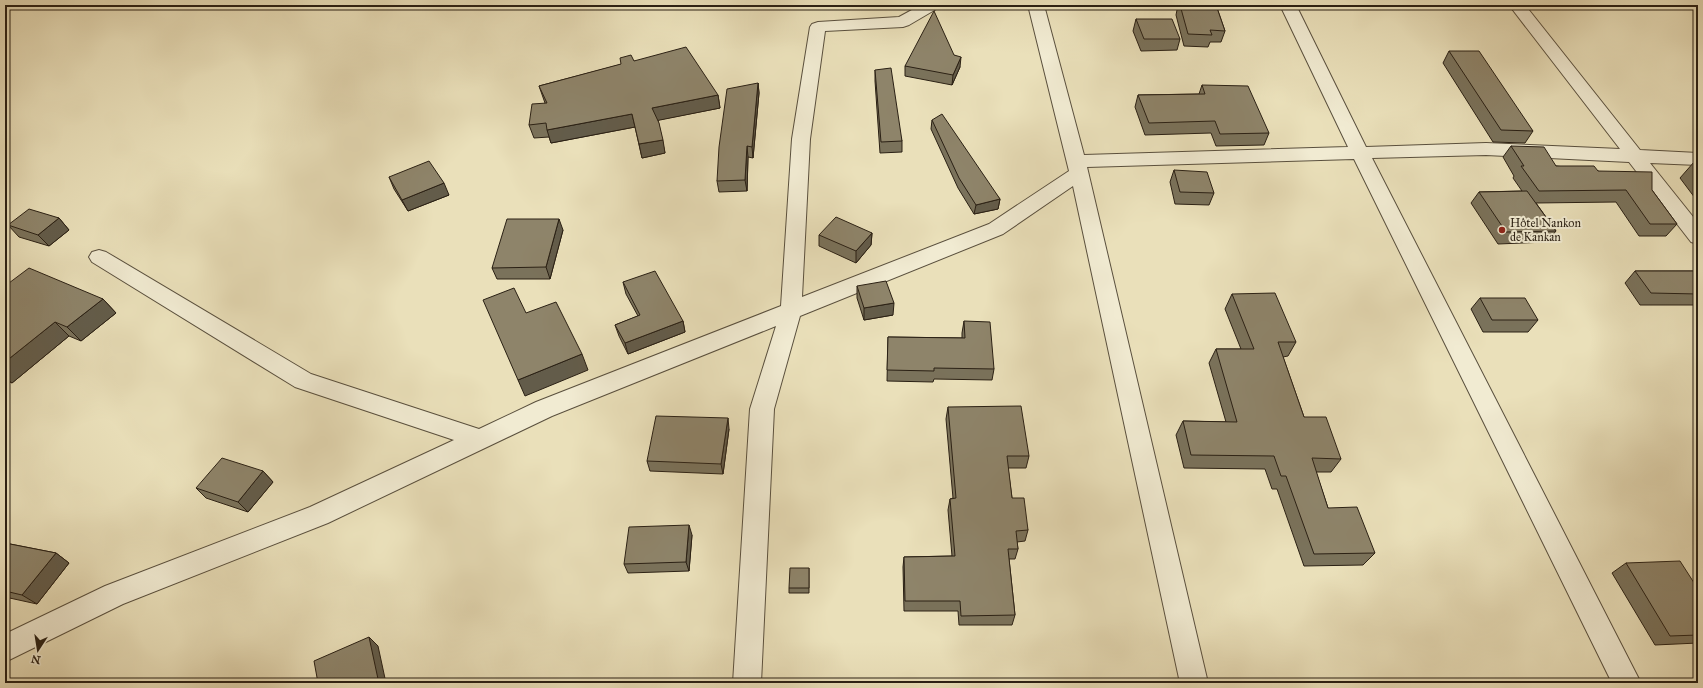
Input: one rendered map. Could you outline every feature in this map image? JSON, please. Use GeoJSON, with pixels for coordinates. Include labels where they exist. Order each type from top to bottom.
{"type":"FeatureCollection","features":[{"type":"Feature","properties":{"kind":"street"},"geometry":{"type":"LineString","coordinates":[[747,683],[762,409],[791,310],[801,139],[818,28],[903,22],[932,5]]}},
{"type":"Feature","properties":{"kind":"street"},"geometry":{"type":"LineString","coordinates":[[1036,5],[1078,167],[1194,683]]}},
{"type":"Feature","properties":{"kind":"street"},"geometry":{"type":"LineString","coordinates":[[1288,5],[1360,153],[1627,683]]}},
{"type":"Feature","properties":{"kind":"street"},"geometry":{"type":"LineString","coordinates":[[1517,5],[1634,157],[1698,237]]}},
{"type":"Feature","properties":{"kind":"street"},"geometry":{"type":"LineString","coordinates":[[5,648],[114,595],[318,515],[544,409],[996,229],[1078,167],[1360,153],[1486,149],[1698,159]]}},
{"type":"Feature","properties":{"kind":"street"},"geometry":{"type":"LineString","coordinates":[[99,257],[303,381],[480,440]]}},
{"type":"Feature","properties":{"kind":"building"},"geometry":{"type":"Polygon","coordinates":[[[1180,5],[1216,5],[1225,31],[1210,30],[1212,35],[1188,34],[1180,5]]]}},
{"type":"Feature","properties":{"kind":"building"},"geometry":{"type":"Polygon","coordinates":[[[934,11],[954,55],[961,57],[953,75],[905,66],[934,11]]]}},
{"type":"Feature","properties":{"kind":"building"},"geometry":{"type":"Polygon","coordinates":[[[1136,19],[1172,19],[1180,39],[1144,39],[1136,19]]]}},
{"type":"Feature","properties":{"kind":"building"},"geometry":{"type":"Polygon","coordinates":[[[686,47],[718,95],[652,108],[659,123],[663,140],[639,144],[632,114],[547,130],[546,123],[529,125],[532,104],[547,103],[539,86],[621,64],[620,58],[631,55],[634,61],[686,47]]]}},
{"type":"Feature","properties":{"kind":"building"},"geometry":{"type":"Polygon","coordinates":[[[1449,51],[1479,51],[1533,131],[1501,130],[1449,51]]]}},
{"type":"Feature","properties":{"kind":"building"},"geometry":{"type":"Polygon","coordinates":[[[891,68],[902,141],[881,142],[875,70],[891,68]]]}},
{"type":"Feature","properties":{"kind":"building"},"geometry":{"type":"Polygon","coordinates":[[[758,83],[752,147],[747,146],[745,180],[717,181],[719,147],[727,89],[758,83]]]}},
{"type":"Feature","properties":{"kind":"building"},"geometry":{"type":"Polygon","coordinates":[[[1202,85],[1248,86],[1269,133],[1220,134],[1215,121],[1149,123],[1138,95],[1205,94],[1202,85]]]}},
{"type":"Feature","properties":{"kind":"building"},"geometry":{"type":"Polygon","coordinates":[[[942,114],[1000,199],[976,205],[959,178],[932,120],[942,114]]]}},
{"type":"Feature","properties":{"kind":"building"},"geometry":{"type":"Polygon","coordinates":[[[1511,146],[1544,147],[1556,166],[1594,166],[1598,171],[1652,172],[1652,190],[1677,224],[1650,224],[1626,190],[1539,191],[1521,166],[1524,166],[1511,146]]]}},
{"type":"Feature","properties":{"kind":"building"},"geometry":{"type":"Polygon","coordinates":[[[429,161],[444,183],[402,200],[389,177],[429,161]]]}},
{"type":"Feature","properties":{"kind":"building"},"geometry":{"type":"Polygon","coordinates":[[[1694,162],[1698,162],[1698,168],[1694,162]]]}},
{"type":"Feature","properties":{"kind":"building"},"geometry":{"type":"Polygon","coordinates":[[[1174,170],[1207,172],[1214,193],[1180,192],[1174,170]]]}},
{"type":"Feature","properties":{"kind":"building"},"geometry":{"type":"Polygon","coordinates":[[[1527,191],[1556,231],[1506,232],[1479,192],[1527,191]]]}},
{"type":"Feature","properties":{"kind":"building"},"geometry":{"type":"Polygon","coordinates":[[[29,209],[59,218],[38,235],[8,225],[29,209]]]}},
{"type":"Feature","properties":{"kind":"building"},"geometry":{"type":"Polygon","coordinates":[[[836,217],[872,233],[856,251],[819,235],[836,217]]]}},
{"type":"Feature","properties":{"kind":"building"},"geometry":{"type":"Polygon","coordinates":[[[507,219],[559,219],[546,267],[492,268],[507,219]]]}},
{"type":"Feature","properties":{"kind":"building"},"geometry":{"type":"Polygon","coordinates":[[[29,268],[103,299],[67,327],[55,322],[5,362],[5,286],[29,268]]]}},
{"type":"Feature","properties":{"kind":"building"},"geometry":{"type":"Polygon","coordinates":[[[655,271],[683,321],[625,343],[615,325],[640,315],[623,282],[655,271]]]}},
{"type":"Feature","properties":{"kind":"building"},"geometry":{"type":"Polygon","coordinates":[[[1635,271],[1698,271],[1698,294],[1651,293],[1635,271]]]}},
{"type":"Feature","properties":{"kind":"building"},"geometry":{"type":"Polygon","coordinates":[[[886,281],[894,303],[864,308],[857,286],[886,281]]]}},
{"type":"Feature","properties":{"kind":"building"},"geometry":{"type":"Polygon","coordinates":[[[514,288],[526,313],[556,302],[582,354],[518,380],[483,300],[514,288]]]}},
{"type":"Feature","properties":{"kind":"building"},"geometry":{"type":"Polygon","coordinates":[[[1275,293],[1296,342],[1278,342],[1304,417],[1326,417],[1341,459],[1312,458],[1328,508],[1357,507],[1375,553],[1314,554],[1286,476],[1281,476],[1274,456],[1191,455],[1183,421],[1237,422],[1216,349],[1254,349],[1232,294],[1275,293]]]}},
{"type":"Feature","properties":{"kind":"building"},"geometry":{"type":"Polygon","coordinates":[[[1480,298],[1525,298],[1538,320],[1492,320],[1480,298]]]}},
{"type":"Feature","properties":{"kind":"building"},"geometry":{"type":"Polygon","coordinates":[[[964,321],[990,322],[994,369],[934,368],[934,371],[887,370],[888,337],[965,338],[964,321]]]}},
{"type":"Feature","properties":{"kind":"building"},"geometry":{"type":"Polygon","coordinates":[[[1021,406],[1029,456],[1007,456],[1012,498],[1024,498],[1028,530],[1016,531],[1018,549],[1008,549],[1015,615],[961,616],[960,601],[905,601],[904,557],[955,556],[950,499],[956,498],[948,407],[1021,406]]]}},
{"type":"Feature","properties":{"kind":"building"},"geometry":{"type":"Polygon","coordinates":[[[656,416],[728,418],[721,464],[647,461],[656,416]]]}},
{"type":"Feature","properties":{"kind":"building"},"geometry":{"type":"Polygon","coordinates":[[[222,458],[263,471],[238,502],[196,488],[222,458]]]}},
{"type":"Feature","properties":{"kind":"building"},"geometry":{"type":"Polygon","coordinates":[[[689,525],[686,562],[624,564],[629,527],[689,525]]]}},
{"type":"Feature","properties":{"kind":"building"},"geometry":{"type":"Polygon","coordinates":[[[5,543],[56,553],[22,595],[5,591],[5,543]]]}},
{"type":"Feature","properties":{"kind":"building"},"geometry":{"type":"Polygon","coordinates":[[[1680,561],[1698,589],[1698,635],[1670,636],[1626,563],[1680,561]]]}},
{"type":"Feature","properties":{"kind":"building"},"geometry":{"type":"Polygon","coordinates":[[[790,568],[809,568],[809,588],[789,588],[790,568]]]}},
{"type":"Feature","properties":{"kind":"building"},"geometry":{"type":"Polygon","coordinates":[[[369,637],[378,679],[370,683],[318,683],[314,661],[369,637]]]}},
{"type":"Feature","properties":{"kind":"place","name":"Hôtel Nankon de Kankan"},"geometry":{"type":"Point","coordinates":[1502,230]}}]}
